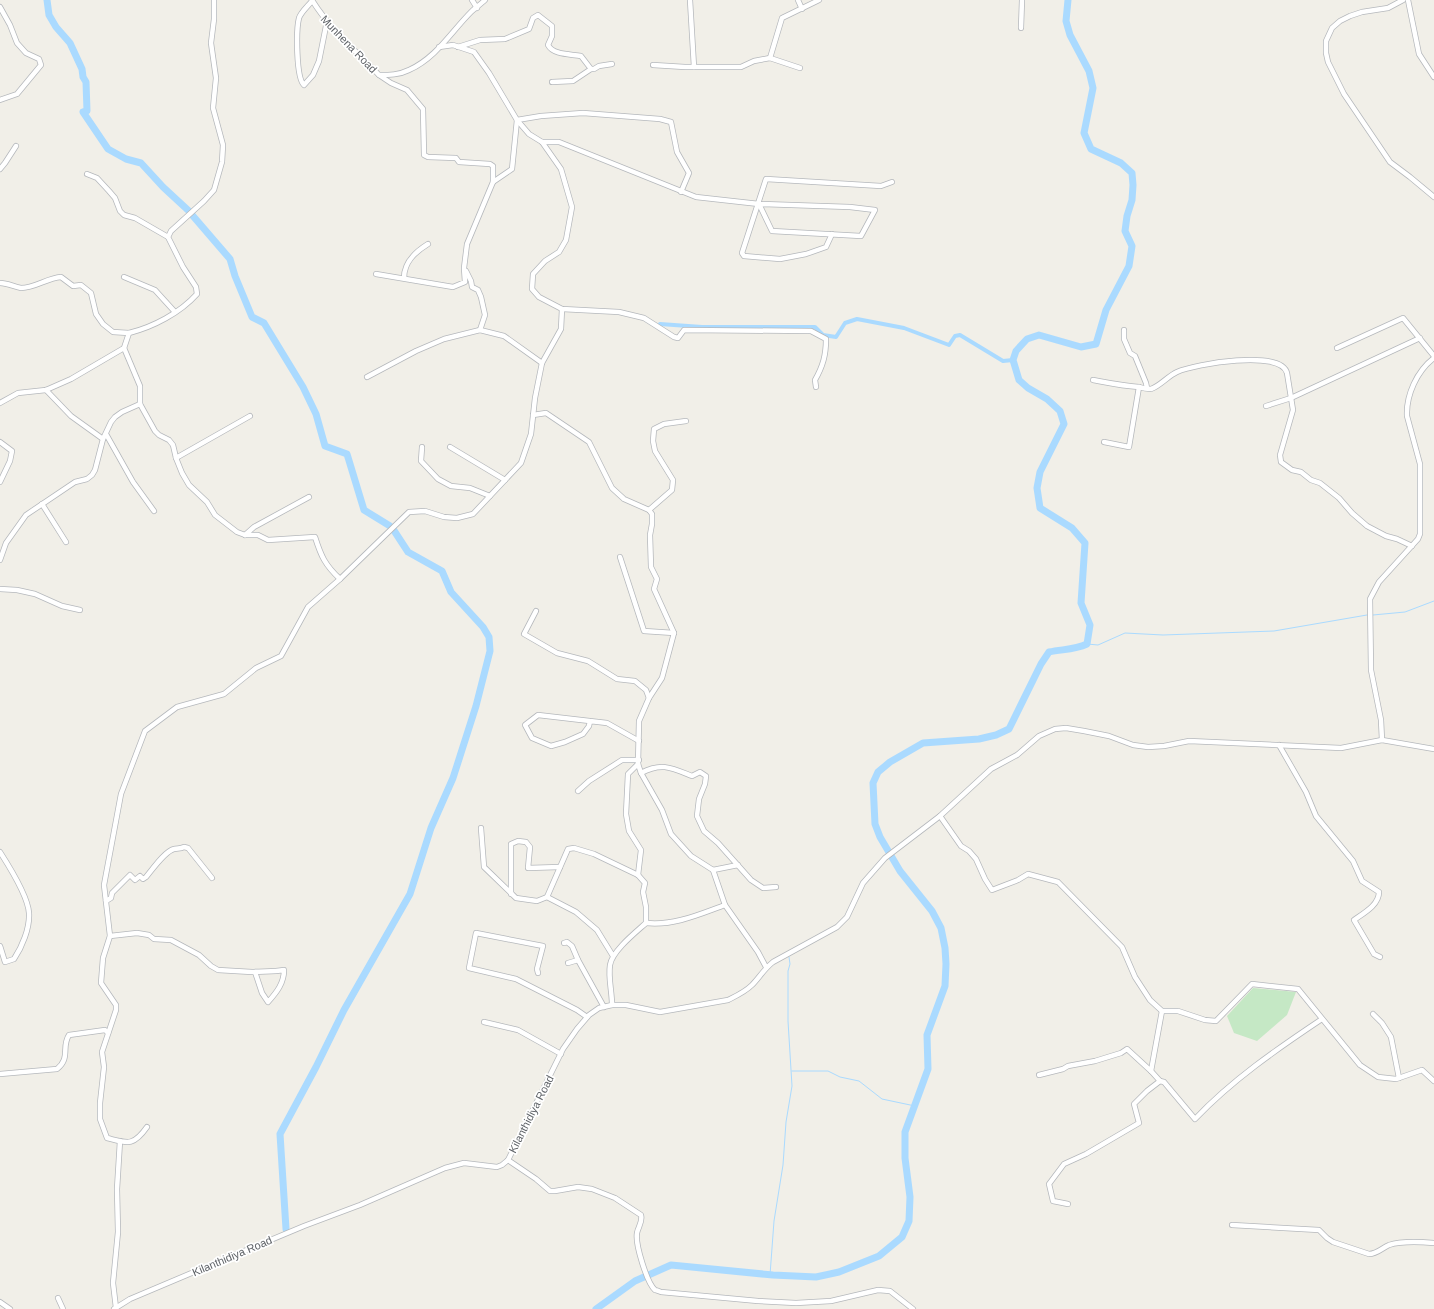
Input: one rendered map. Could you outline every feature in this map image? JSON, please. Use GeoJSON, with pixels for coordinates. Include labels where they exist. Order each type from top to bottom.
{"type":"FeatureCollection","features":[{"type":"Feature","properties":{"kind":"street"},"geometry":{"type":"LineString","coordinates":[[168,236],[214,190],[222,162],[223,145],[214,108],[216,78],[211,43],[214,19],[214,0]]}},
{"type":"Feature","properties":{"kind":"street"},"geometry":{"type":"LineString","coordinates":[[312,0],[300,17],[298,26],[298,73],[302,84],[304,85],[313,75],[318,61],[327,21]]}},
{"type":"Feature","properties":{"kind":"street","name":"Munhena Road"},"geometry":{"type":"LineString","coordinates":[[312,0],[319,12],[327,21],[379,75],[394,75],[408,71],[425,60],[448,39],[472,11],[485,0]]}},
{"type":"Feature","properties":{"kind":"street"},"geometry":{"type":"LineString","coordinates":[[472,0],[477,8]]}},
{"type":"Feature","properties":{"kind":"street"},"geometry":{"type":"LineString","coordinates":[[690,0],[694,67]]}},
{"type":"Feature","properties":{"kind":"street"},"geometry":{"type":"LineString","coordinates":[[798,0],[802,9]]}},
{"type":"Feature","properties":{"kind":"street"},"geometry":{"type":"LineString","coordinates":[[770,58],[782,18],[819,0]]}},
{"type":"Feature","properties":{"kind":"street"},"geometry":{"type":"LineString","coordinates":[[1020,28],[1022,0]]}},
{"type":"Feature","properties":{"kind":"street"},"geometry":{"type":"LineString","coordinates":[[1403,0],[1388,8],[1362,12],[1340,21],[1332,28],[1326,41],[1326,53],[1328,62],[1344,94],[1390,162],[1434,197]]}},
{"type":"Feature","properties":{"kind":"street"},"geometry":{"type":"LineString","coordinates":[[1408,0],[1419,54],[1434,78]]}},
{"type":"Feature","properties":{"kind":"street"},"geometry":{"type":"LineString","coordinates":[[0,7],[10,25],[17,43],[26,53],[39,59],[41,65],[17,94],[0,100]]}},
{"type":"Feature","properties":{"kind":"street"},"geometry":{"type":"LineString","coordinates":[[458,47],[480,40],[505,39],[529,29],[533,18],[538,15],[552,26],[552,36],[548,45],[550,48],[562,54],[581,56],[591,69]]}},
{"type":"Feature","properties":{"kind":"street"},"geometry":{"type":"LineString","coordinates":[[439,48],[453,45],[474,52],[489,73],[517,120],[529,134],[542,142],[561,169],[572,207],[566,240],[559,252],[545,261],[532,274],[532,288],[539,297],[562,309],[619,312],[644,318],[678,338],[684,330],[811,331],[826,339],[826,352],[820,372],[815,380],[816,387]]}},
{"type":"Feature","properties":{"kind":"street"},"geometry":{"type":"LineString","coordinates":[[653,65],[741,67],[754,61],[770,58],[800,68]]}},
{"type":"Feature","properties":{"kind":"street"},"geometry":{"type":"LineString","coordinates":[[552,82],[573,81],[591,69],[612,64]]}},
{"type":"Feature","properties":{"kind":"street"},"geometry":{"type":"LineString","coordinates":[[376,274],[453,286],[465,282],[464,268],[467,244],[492,182],[493,166],[490,164],[467,164],[459,162],[456,158],[428,157],[424,155],[423,109],[407,90],[391,83],[379,75]]}},
{"type":"Feature","properties":{"kind":"street"},"geometry":{"type":"LineString","coordinates":[[517,120],[541,116],[583,113],[671,122],[677,152],[688,173],[681,192]]}},
{"type":"Feature","properties":{"kind":"street"},"geometry":{"type":"LineString","coordinates":[[492,182],[512,170],[517,120]]}},
{"type":"Feature","properties":{"kind":"street"},"geometry":{"type":"LineString","coordinates":[[542,142],[559,142],[696,197],[759,204],[850,207],[875,210],[861,236],[772,231],[759,204]]}},
{"type":"Feature","properties":{"kind":"street"},"geometry":{"type":"LineString","coordinates":[[0,168],[16,146]]}},
{"type":"Feature","properties":{"kind":"street"},"geometry":{"type":"LineString","coordinates":[[0,283],[6,283],[22,288],[44,283],[52,278],[61,277],[73,286],[80,285],[91,293],[96,314],[103,324],[113,332],[129,333],[144,329],[175,312],[194,298],[197,294],[196,287],[183,267],[168,236],[135,218],[124,215],[120,211],[115,198],[109,191],[97,178],[87,174]]}},
{"type":"Feature","properties":{"kind":"street"},"geometry":{"type":"LineString","coordinates":[[832,234],[826,247],[806,254],[780,259],[744,256],[742,253],[766,179],[881,186],[892,182]]}},
{"type":"Feature","properties":{"kind":"street"},"geometry":{"type":"LineString","coordinates":[[404,278],[404,270],[410,259],[418,250],[428,244]]}},
{"type":"Feature","properties":{"kind":"street"},"geometry":{"type":"LineString","coordinates":[[464,268],[471,280],[472,287],[478,290],[481,297],[485,315],[480,330]]}},
{"type":"Feature","properties":{"kind":"street"},"geometry":{"type":"LineString","coordinates":[[124,277],[155,290],[175,312]]}},
{"type":"Feature","properties":{"kind":"street"},"geometry":{"type":"LineString","coordinates":[[146,1127],[139,1138],[132,1142],[120,1141],[107,1138],[103,1132],[100,1119],[100,1103],[104,1067],[102,1052],[116,1010],[115,1001],[101,983],[103,958],[110,936],[104,885],[121,794],[145,731],[177,707],[224,694],[256,668],[280,656],[308,607],[340,579],[409,512],[425,511],[444,517],[457,518],[473,514],[521,463],[531,434],[534,398],[542,363],[561,329],[562,309]]}},
{"type":"Feature","properties":{"kind":"street"},"geometry":{"type":"LineString","coordinates":[[1337,348],[1404,318],[1434,357],[1424,367],[1413,386],[1409,394],[1407,409],[1407,416],[1420,464],[1420,534],[1418,539],[1379,582],[1370,598],[1371,670],[1381,720],[1382,740],[1434,749]]}},
{"type":"Feature","properties":{"kind":"street"},"geometry":{"type":"LineString","coordinates":[[367,377],[416,351],[444,339],[480,330],[504,336],[542,363]]}},
{"type":"Feature","properties":{"kind":"street"},"geometry":{"type":"LineString","coordinates":[[1124,330],[1124,339],[1130,354],[1135,356],[1147,388]]}},
{"type":"Feature","properties":{"kind":"street"},"geometry":{"type":"LineString","coordinates":[[0,402],[18,393],[46,390],[71,379],[124,348],[129,333]]}},
{"type":"Feature","properties":{"kind":"street"},"geometry":{"type":"LineString","coordinates":[[1266,406],[1291,398],[1420,338]]}},
{"type":"Feature","properties":{"kind":"street"},"geometry":{"type":"LineString","coordinates":[[124,348],[140,386],[140,404],[159,435],[169,440],[173,445],[176,458],[189,485],[207,502],[215,515],[237,532],[245,535],[258,535],[268,540],[315,536],[322,558],[328,567],[340,579]]}},
{"type":"Feature","properties":{"kind":"street"},"geometry":{"type":"LineString","coordinates":[[1093,380],[1118,386],[1151,389],[1177,372],[1189,368],[1238,360],[1273,362],[1286,369],[1293,410],[1280,455],[1281,462],[1292,470],[1301,472],[1311,480],[1320,483],[1339,498],[1352,513],[1367,526],[1386,536],[1412,546]]}},
{"type":"Feature","properties":{"kind":"street"},"geometry":{"type":"LineString","coordinates":[[1104,442],[1129,448],[1139,387]]}},
{"type":"Feature","properties":{"kind":"street"},"geometry":{"type":"LineString","coordinates":[[46,390],[71,416],[104,436],[133,482],[154,511]]}},
{"type":"Feature","properties":{"kind":"street"},"geometry":{"type":"LineString","coordinates":[[0,559],[6,543],[26,515],[75,482],[87,479],[92,475],[95,470],[104,436],[115,417],[122,412],[140,404]]}},
{"type":"Feature","properties":{"kind":"street"},"geometry":{"type":"LineString","coordinates":[[533,415],[546,413],[589,442],[612,488],[624,499],[649,510],[652,514],[650,534],[651,567],[657,579],[654,589],[674,633],[662,678],[649,698],[639,721],[638,762],[641,773],[662,810],[671,834],[692,856],[713,870],[725,905],[758,952],[766,967]]}},
{"type":"Feature","properties":{"kind":"street"},"geometry":{"type":"LineString","coordinates":[[176,458],[250,416]]}},
{"type":"Feature","properties":{"kind":"street"},"geometry":{"type":"LineString","coordinates":[[649,510],[672,490],[673,480],[655,451],[653,441],[654,429],[664,424],[686,421]]}},
{"type":"Feature","properties":{"kind":"street"},"geometry":{"type":"LineString","coordinates":[[0,442],[12,451],[10,461],[0,482]]}},
{"type":"Feature","properties":{"kind":"street"},"geometry":{"type":"LineString","coordinates":[[422,447],[421,461],[438,479],[451,486],[470,488],[490,496]]}},
{"type":"Feature","properties":{"kind":"street"},"geometry":{"type":"LineString","coordinates":[[450,447],[505,480]]}},
{"type":"Feature","properties":{"kind":"street"},"geometry":{"type":"LineString","coordinates":[[245,535],[254,527],[309,497]]}},
{"type":"Feature","properties":{"kind":"street"},"geometry":{"type":"LineString","coordinates":[[42,504],[66,542]]}},
{"type":"Feature","properties":{"kind":"street"},"geometry":{"type":"LineString","coordinates":[[620,557],[644,631],[674,633]]}},
{"type":"Feature","properties":{"kind":"street"},"geometry":{"type":"LineString","coordinates":[[0,589],[17,590],[35,594],[62,606],[80,610]]}},
{"type":"Feature","properties":{"kind":"street"},"geometry":{"type":"LineString","coordinates":[[536,611],[524,634],[557,653],[588,661],[617,679],[636,681],[646,690],[649,698]]}},
{"type":"Feature","properties":{"kind":"street"},"geometry":{"type":"LineString","coordinates":[[590,721],[589,726],[583,734],[551,746],[532,738],[525,725],[538,716],[590,721],[607,723],[639,742]]}},
{"type":"Feature","properties":{"kind":"street","name":"Kilanthidiya Road"},"geometry":{"type":"LineString","coordinates":[[115,1308],[130,1299],[304,1226],[360,1205],[445,1168],[464,1164],[497,1167],[502,1165],[508,1160],[561,1054],[577,1029],[587,1017],[604,1006],[626,1005],[660,1012],[728,1000],[737,996],[751,986],[766,967],[837,927],[847,917],[862,882],[885,858],[940,816],[991,769],[1017,755],[1047,732],[1055,729],[1066,728],[1108,736],[1133,745],[1148,747],[1164,746],[1189,741],[1341,748],[1382,740]]}},
{"type":"Feature","properties":{"kind":"street"},"geometry":{"type":"LineString","coordinates":[[1279,745],[1306,792],[1316,816],[1353,861],[1362,881],[1379,892],[1379,897],[1375,903],[1354,920],[1374,954],[1380,957]]}},
{"type":"Feature","properties":{"kind":"street"},"geometry":{"type":"LineString","coordinates":[[578,792],[589,781],[622,760],[638,762]]}},
{"type":"Feature","properties":{"kind":"street"},"geometry":{"type":"LineString","coordinates":[[638,762],[628,774],[626,814],[630,831],[641,850],[638,875]]}},
{"type":"Feature","properties":{"kind":"street"},"geometry":{"type":"LineString","coordinates":[[641,773],[651,768],[661,766],[692,776],[700,772],[706,776],[705,784],[699,799],[697,816],[704,831],[718,843],[751,880],[763,888],[776,887]]}},
{"type":"Feature","properties":{"kind":"street"},"geometry":{"type":"LineString","coordinates":[[940,816],[961,846],[969,851],[976,859],[992,890],[1018,880],[1028,874],[1058,882],[1122,947],[1136,978],[1150,1000],[1162,1011],[1178,1011],[1205,1020],[1216,1021],[1252,984],[1298,989],[1360,1065],[1378,1077],[1396,1079],[1422,1070],[1434,1081]]}},
{"type":"Feature","properties":{"kind":"street"},"geometry":{"type":"LineString","coordinates":[[481,828],[484,867],[516,898],[538,901],[547,897],[568,849],[574,848],[594,854],[638,875],[645,883],[643,892],[646,907],[646,923],[613,956],[610,964],[609,982],[612,992],[612,1005]]}},
{"type":"Feature","properties":{"kind":"street"},"geometry":{"type":"LineString","coordinates":[[511,894],[511,844],[518,841],[526,842],[530,848],[528,868],[560,867]]}},
{"type":"Feature","properties":{"kind":"street"},"geometry":{"type":"LineString","coordinates":[[106,901],[130,875],[135,880],[140,876],[143,879],[164,856],[174,849],[184,847],[188,848],[212,878]]}},
{"type":"Feature","properties":{"kind":"street"},"geometry":{"type":"LineString","coordinates":[[0,852],[26,901],[29,913],[26,934],[14,959],[2,963],[0,946]]}},
{"type":"Feature","properties":{"kind":"street"},"geometry":{"type":"LineString","coordinates":[[713,870],[738,865]]}},
{"type":"Feature","properties":{"kind":"street"},"geometry":{"type":"LineString","coordinates":[[547,897],[576,912],[597,930],[613,956]]}},
{"type":"Feature","properties":{"kind":"street"},"geometry":{"type":"LineString","coordinates":[[646,923],[658,924],[689,918],[725,905]]}},
{"type":"Feature","properties":{"kind":"street"},"geometry":{"type":"LineString","coordinates":[[110,936],[143,933],[154,939],[171,940],[199,955],[218,970],[255,972],[284,970],[281,984],[276,993],[268,1002],[262,993],[255,972]]}},
{"type":"Feature","properties":{"kind":"street"},"geometry":{"type":"LineString","coordinates":[[538,973],[537,969],[543,946],[476,933],[469,968],[516,979],[577,1010],[587,1017]]}},
{"type":"Feature","properties":{"kind":"street"},"geometry":{"type":"LineString","coordinates":[[564,942],[567,942],[572,946],[578,960],[604,1006]]}},
{"type":"Feature","properties":{"kind":"street"},"geometry":{"type":"LineString","coordinates":[[568,963],[578,960]]}},
{"type":"Feature","properties":{"kind":"street"},"geometry":{"type":"LineString","coordinates":[[1151,1071],[1162,1011]]}},
{"type":"Feature","properties":{"kind":"street"},"geometry":{"type":"LineString","coordinates":[[1373,1014],[1382,1023],[1390,1037],[1399,1078]]}},
{"type":"Feature","properties":{"kind":"street"},"geometry":{"type":"LineString","coordinates":[[1038,1075],[1063,1069],[1068,1066],[1095,1061],[1126,1050],[1164,1082],[1195,1119],[1212,1101],[1265,1057],[1322,1019]]}},
{"type":"Feature","properties":{"kind":"street"},"geometry":{"type":"LineString","coordinates":[[484,1022],[518,1030],[561,1054]]}},
{"type":"Feature","properties":{"kind":"street"},"geometry":{"type":"LineString","coordinates":[[0,1074],[57,1069],[65,1061],[66,1040],[69,1035],[105,1030],[108,1033]]}},
{"type":"Feature","properties":{"kind":"street"},"geometry":{"type":"LineString","coordinates":[[1068,1204],[1053,1201],[1049,1184],[1064,1164],[1086,1154],[1140,1123],[1134,1104],[1160,1080]]}},
{"type":"Feature","properties":{"kind":"street"},"geometry":{"type":"LineString","coordinates":[[115,1308],[114,1283],[118,1232],[117,1189],[120,1141]]}},
{"type":"Feature","properties":{"kind":"street"},"geometry":{"type":"LineString","coordinates":[[508,1160],[536,1178],[550,1191],[578,1186],[592,1188],[615,1198],[641,1216],[642,1220],[637,1233],[637,1239],[645,1270],[649,1280],[656,1290],[661,1292],[796,1303],[831,1301],[878,1290],[890,1291],[913,1309]]}},
{"type":"Feature","properties":{"kind":"street"},"geometry":{"type":"LineString","coordinates":[[1232,1225],[1319,1230],[1333,1242],[1369,1254],[1374,1254],[1390,1245],[1411,1242],[1434,1243]]}},
{"type":"Feature","properties":{"kind":"street"},"geometry":{"type":"LineString","coordinates":[[58,1298],[63,1309]]}},
{"type":"Feature","properties":{"kind":"street"},"geometry":{"type":"LineString","coordinates":[[0,1302],[10,1309]]}},
{"type":"Feature","properties":{"kind":"green space"},"geometry":{"type":"Polygon","coordinates":[[[1253,988],[1296,992],[1287,1015],[1257,1041],[1234,1033],[1227,1016],[1253,988]]]}},
{"type":"Feature","properties":{"kind":"waterway"},"geometry":{"type":"LineString","coordinates":[[47,0],[49,15],[56,27],[70,43],[82,69],[83,77],[86,82],[87,111],[83,112],[108,149],[126,159],[141,163],[163,187],[190,212]]}},
{"type":"Feature","properties":{"kind":"waterway"},"geometry":{"type":"LineString","coordinates":[[596,1309],[635,1281],[671,1265],[773,1275],[816,1277],[839,1272],[879,1256],[902,1237],[909,1221],[910,1197],[905,1158],[905,1132],[928,1069],[927,1035],[945,986],[945,948],[941,928],[932,911],[900,871],[880,837],[875,824],[873,783],[878,772],[890,762],[923,743],[979,739],[996,735],[1009,729],[1041,664],[1049,652],[1087,644],[1090,625],[1081,603],[1085,543],[1072,528],[1040,508],[1037,488],[1040,472],[1064,424],[1060,411],[1047,399],[1028,388],[1019,380],[1013,360],[1016,351],[1027,339],[1039,335],[1081,347],[1096,344],[1106,310],[1129,266],[1132,246],[1125,231],[1127,216],[1132,200],[1132,173],[1121,163],[1091,149],[1084,133],[1093,88],[1089,71],[1070,35],[1066,21],[1068,0]]}},
{"type":"Feature","properties":{"kind":"waterway"},"geometry":{"type":"LineString","coordinates":[[193,216],[230,259],[235,276],[252,317],[264,323],[303,387],[316,414],[325,446],[347,454],[364,510],[390,526]]}},
{"type":"Feature","properties":{"kind":"waterway"},"geometry":{"type":"LineString","coordinates":[[660,324],[702,327],[815,327],[823,335],[836,337],[845,323],[857,319],[904,328],[949,345],[955,336],[960,335],[1003,361],[1013,360]]}},
{"type":"Feature","properties":{"kind":"waterway"},"geometry":{"type":"LineString","coordinates":[[286,1229],[280,1134],[316,1067],[344,1010],[410,894],[431,828],[453,778],[476,706],[490,651],[489,637],[483,627],[451,592],[442,571],[408,552],[393,529]]}},
{"type":"Feature","properties":{"kind":"waterway"},"geometry":{"type":"LineString","coordinates":[[1373,615],[1405,612],[1434,601]]}},
{"type":"Feature","properties":{"kind":"waterway"},"geometry":{"type":"LineString","coordinates":[[1087,644],[1098,645],[1125,633],[1163,635],[1274,631],[1367,615]]}},
{"type":"Feature","properties":{"kind":"waterway"},"geometry":{"type":"LineString","coordinates":[[770,1275],[774,1221],[783,1165],[786,1122],[792,1086],[788,1021],[789,957]]}},
{"type":"Feature","properties":{"kind":"waterway"},"geometry":{"type":"LineString","coordinates":[[792,1071],[828,1071],[840,1077],[859,1081],[882,1099],[915,1106]]}}]}
